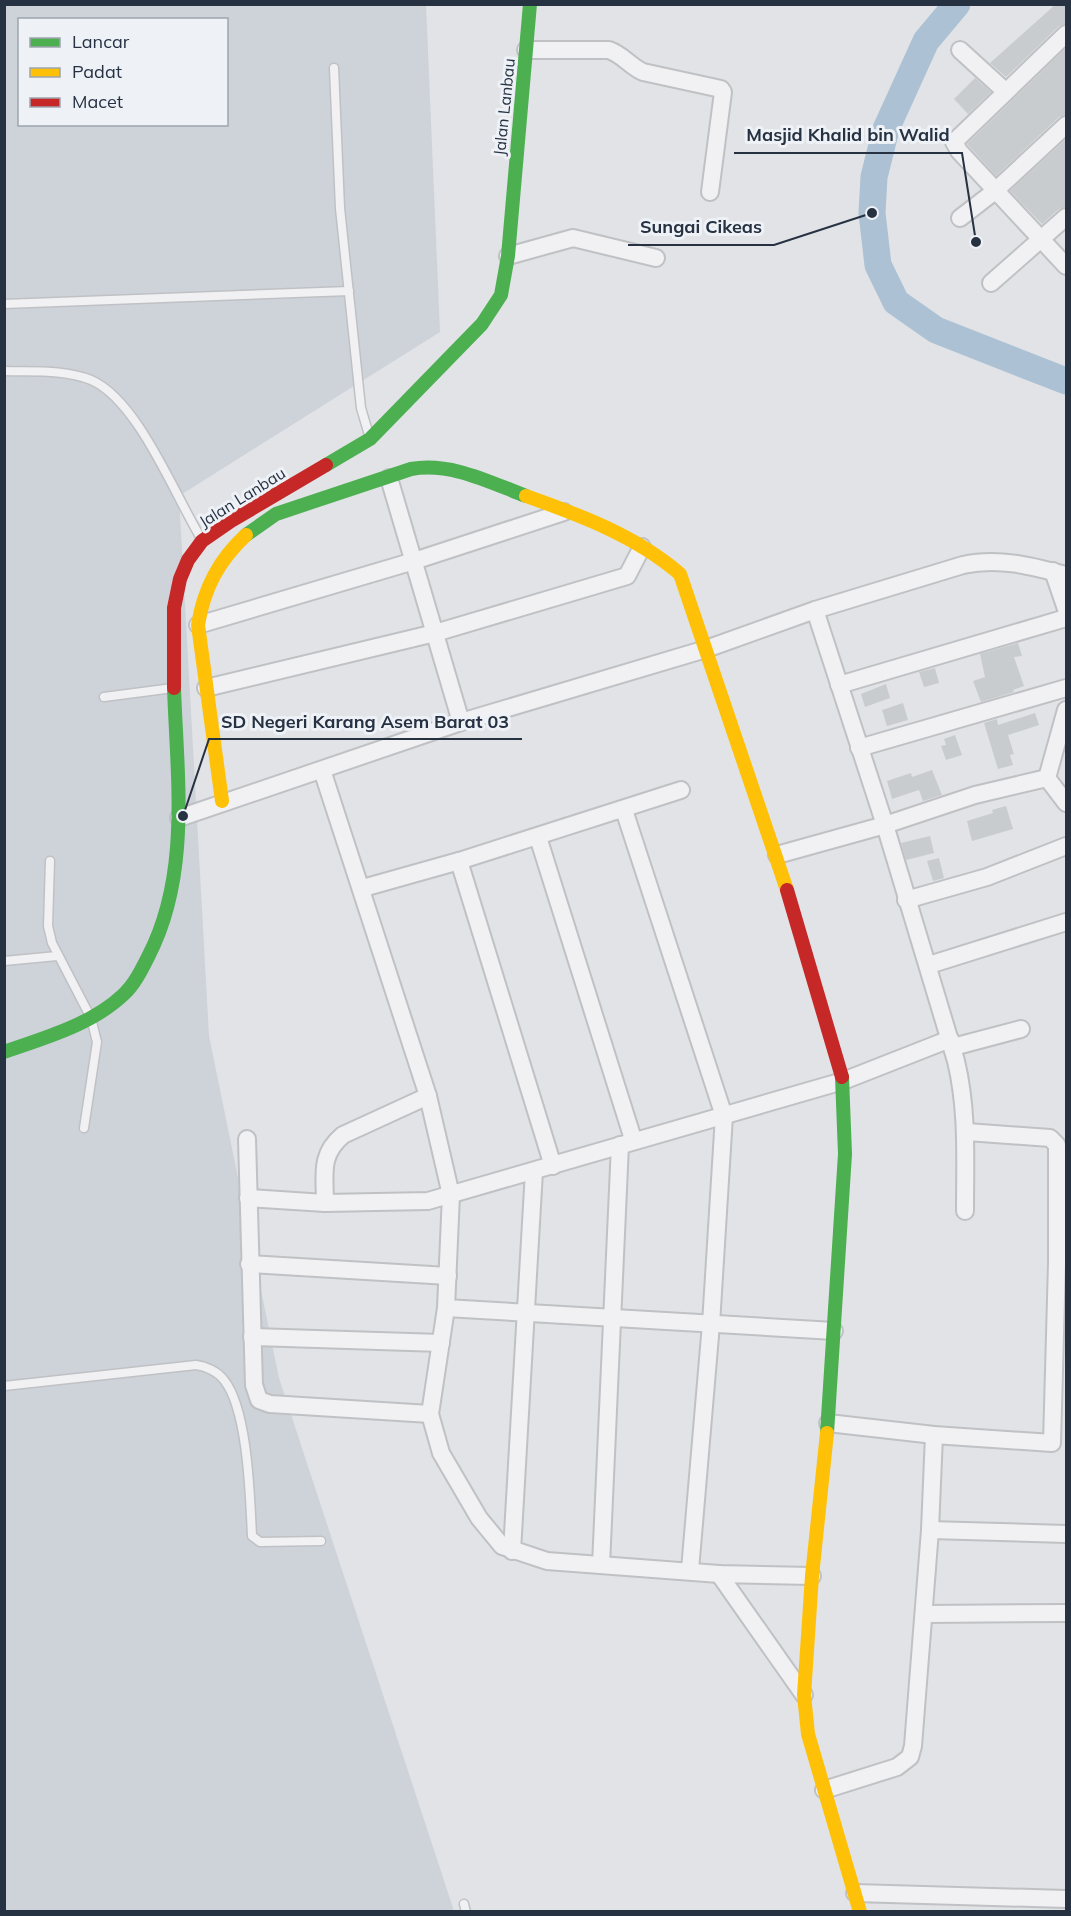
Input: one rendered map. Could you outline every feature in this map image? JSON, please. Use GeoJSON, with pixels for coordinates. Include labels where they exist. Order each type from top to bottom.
{"type":"FeatureCollection","features":[{"type":"Feature","properties":{"kind":"street","name":"Jalan Lanbau"},"geometry":{"type":"LineString","coordinates":[[4,1052],[58,1033],[91,1018],[123,995],[145,967],[167,911],[174,877],[180,818],[174,688],[174,608],[180,579],[189,560],[202,541],[254,506],[370,439],[482,324],[501,295],[508,256],[530,4]]}},
{"type":"Feature","properties":{"kind":"street"},"geometry":{"type":"LineString","coordinates":[[1066,34],[954,142],[959,151],[995,191],[1066,266]]}},
{"type":"Feature","properties":{"kind":"street"},"geometry":{"type":"LineString","coordinates":[[526,50],[609,50],[620,54],[632,67],[643,72],[721,89],[723,92],[710,192]]}},
{"type":"Feature","properties":{"kind":"street"},"geometry":{"type":"LineString","coordinates":[[960,50],[1005,91]]}},
{"type":"Feature","properties":{"kind":"street"},"geometry":{"type":"LineString","coordinates":[[960,218],[995,191],[1066,125]]}},
{"type":"Feature","properties":{"kind":"street"},"geometry":{"type":"LineString","coordinates":[[991,283],[1066,217]]}},
{"type":"Feature","properties":{"kind":"street"},"geometry":{"type":"LineString","coordinates":[[508,256],[573,238],[656,258]]}},
{"type":"Feature","properties":{"kind":"street"},"geometry":{"type":"LineString","coordinates":[[222,801],[198,625],[199,613],[218,566],[244,534],[276,514],[420,468],[445,467],[564,512],[642,547],[670,562],[680,574],[777,855],[843,1081],[846,1144],[828,1423],[812,1576],[804,1695],[808,1734],[860,1911]]}},
{"type":"Feature","properties":{"kind":"street"},"geometry":{"type":"LineString","coordinates":[[389,478],[461,722]]}},
{"type":"Feature","properties":{"kind":"street"},"geometry":{"type":"LineString","coordinates":[[198,625],[414,561],[564,512]]}},
{"type":"Feature","properties":{"kind":"street"},"geometry":{"type":"LineString","coordinates":[[206,688],[435,633],[627,576],[642,547]]}},
{"type":"Feature","properties":{"kind":"street"},"geometry":{"type":"LineString","coordinates":[[180,818],[222,801],[322,770],[461,722],[706,650],[815,610],[985,560],[1060,573],[1066,609]]}},
{"type":"Feature","properties":{"kind":"street"},"geometry":{"type":"LineString","coordinates":[[815,610],[885,825],[906,900],[929,964],[963,1091],[967,1132],[965,1211]]}},
{"type":"Feature","properties":{"kind":"street"},"geometry":{"type":"LineString","coordinates":[[839,685],[1066,618]]}},
{"type":"Feature","properties":{"kind":"street"},"geometry":{"type":"LineString","coordinates":[[859,748],[1066,687]]}},
{"type":"Feature","properties":{"kind":"street"},"geometry":{"type":"LineString","coordinates":[[1047,778],[1060,749],[1066,710]]}},
{"type":"Feature","properties":{"kind":"street"},"geometry":{"type":"LineString","coordinates":[[322,770],[363,888],[428,1096],[451,1195],[446,1308],[430,1414],[441,1453],[468,1499],[502,1546],[547,1561],[690,1570],[719,1574],[812,1576]]}},
{"type":"Feature","properties":{"kind":"street"},"geometry":{"type":"LineString","coordinates":[[777,855],[885,825],[975,795],[1047,778]]}},
{"type":"Feature","properties":{"kind":"street"},"geometry":{"type":"LineString","coordinates":[[1047,778],[1066,803]]}},
{"type":"Feature","properties":{"kind":"street"},"geometry":{"type":"LineString","coordinates":[[363,888],[538,837],[681,790]]}},
{"type":"Feature","properties":{"kind":"street"},"geometry":{"type":"LineString","coordinates":[[624,810],[724,1116],[711,1324],[690,1570]]}},
{"type":"Feature","properties":{"kind":"street"},"geometry":{"type":"LineString","coordinates":[[538,837],[626,1142],[611,1319],[601,1565]]}},
{"type":"Feature","properties":{"kind":"street"},"geometry":{"type":"LineString","coordinates":[[906,900],[987,877],[1066,846]]}},
{"type":"Feature","properties":{"kind":"street"},"geometry":{"type":"LineString","coordinates":[[459,861],[552,1166]]}},
{"type":"Feature","properties":{"kind":"street"},"geometry":{"type":"LineString","coordinates":[[929,964],[1066,922]]}},
{"type":"Feature","properties":{"kind":"street"},"geometry":{"type":"LineString","coordinates":[[248,1198],[325,1203],[400,1203],[451,1195],[626,1142],[843,1081],[951,1043],[1021,1029]]}},
{"type":"Feature","properties":{"kind":"street"},"geometry":{"type":"LineString","coordinates":[[325,1203],[324,1167],[328,1150],[333,1143],[343,1135],[428,1096]]}},
{"type":"Feature","properties":{"kind":"street"},"geometry":{"type":"LineString","coordinates":[[828,1423],[934,1435],[1052,1443],[1054,1438],[1057,1145],[1050,1138],[967,1132]]}},
{"type":"Feature","properties":{"kind":"street"},"geometry":{"type":"LineString","coordinates":[[247,1139],[249,1264],[255,1394],[263,1402],[430,1414]]}},
{"type":"Feature","properties":{"kind":"street"},"geometry":{"type":"LineString","coordinates":[[512,1551],[534,1171]]}},
{"type":"Feature","properties":{"kind":"street"},"geometry":{"type":"LineString","coordinates":[[249,1264],[448,1276]]}},
{"type":"Feature","properties":{"kind":"street"},"geometry":{"type":"LineString","coordinates":[[446,1308],[834,1331]]}},
{"type":"Feature","properties":{"kind":"street"},"geometry":{"type":"LineString","coordinates":[[252,1337],[441,1343]]}},
{"type":"Feature","properties":{"kind":"street"},"geometry":{"type":"LineString","coordinates":[[824,1790],[897,1767],[910,1757],[914,1746],[930,1530],[934,1435]]}},
{"type":"Feature","properties":{"kind":"street"},"geometry":{"type":"LineString","coordinates":[[930,1530],[1066,1534]]}},
{"type":"Feature","properties":{"kind":"street"},"geometry":{"type":"LineString","coordinates":[[719,1574],[804,1695]]}},
{"type":"Feature","properties":{"kind":"street"},"geometry":{"type":"LineString","coordinates":[[924,1614],[1066,1613]]}},
{"type":"Feature","properties":{"kind":"street"},"geometry":{"type":"LineString","coordinates":[[855,1893],[975,1894],[1066,1899]]}},
{"type":"Feature","properties":{"kind":"street"},"geometry":{"type":"LineString","coordinates":[[975,1894],[980,1911]]}},
{"type":"Feature","properties":{"kind":"lane"},"geometry":{"type":"LineString","coordinates":[[334,68],[340,208],[361,408],[370,439]]}},
{"type":"Feature","properties":{"kind":"lane"},"geometry":{"type":"LineString","coordinates":[[4,304],[350,291]]}},
{"type":"Feature","properties":{"kind":"lane"},"geometry":{"type":"LineString","coordinates":[[4,371],[65,373],[91,380],[114,395],[144,435],[202,541]]}},
{"type":"Feature","properties":{"kind":"lane"},"geometry":{"type":"LineString","coordinates":[[104,697],[174,688]]}},
{"type":"Feature","properties":{"kind":"lane"},"geometry":{"type":"LineString","coordinates":[[50,861],[48,926],[57,956],[91,1018],[97,1042],[84,1128]]}},
{"type":"Feature","properties":{"kind":"lane"},"geometry":{"type":"LineString","coordinates":[[4,961],[57,956]]}},
{"type":"Feature","properties":{"kind":"lane"},"geometry":{"type":"LineString","coordinates":[[4,1386],[196,1365],[211,1370],[228,1386],[242,1431],[248,1470],[252,1536],[260,1542],[321,1541]]}},
{"type":"Feature","properties":{"kind":"shaded area"},"geometry":{"type":"Polygon","coordinates":[[[5,5],[426,5],[440,332],[179,496],[209,1036],[279,1378],[454,1911],[5,1912],[5,5]]]}},
{"type":"Feature","properties":{"kind":"building"},"geometry":{"type":"Polygon","coordinates":[[[1056,4],[1066,4],[1066,24],[1059,26],[1006,77],[990,63],[1056,4]]]}},
{"type":"Feature","properties":{"kind":"building"},"geometry":{"type":"Polygon","coordinates":[[[1066,48],[1066,115],[1059,117],[996,176],[967,144],[1066,48]]]}},
{"type":"Feature","properties":{"kind":"building"},"geometry":{"type":"Polygon","coordinates":[[[975,78],[991,92],[968,114],[954,99],[975,78]]]}},
{"type":"Feature","properties":{"kind":"building"},"geometry":{"type":"Polygon","coordinates":[[[1066,139],[1066,207],[1059,209],[1042,224],[1010,191],[1066,139]]]}},
{"type":"Feature","properties":{"kind":"building"},"geometry":{"type":"Polygon","coordinates":[[[1018,643],[1022,656],[1014,657],[1024,686],[1013,690],[1014,692],[981,702],[973,681],[985,677],[980,654],[1018,643]]]}},
{"type":"Feature","properties":{"kind":"building"},"geometry":{"type":"Polygon","coordinates":[[[935,668],[939,683],[924,687],[919,672],[935,668]]]}},
{"type":"Feature","properties":{"kind":"building"},"geometry":{"type":"Polygon","coordinates":[[[886,684],[890,698],[865,707],[861,694],[886,684]]]}},
{"type":"Feature","properties":{"kind":"building"},"geometry":{"type":"Polygon","coordinates":[[[903,703],[908,720],[887,726],[882,710],[903,703]]]}},
{"type":"Feature","properties":{"kind":"building"},"geometry":{"type":"Polygon","coordinates":[[[1035,713],[1039,725],[1008,735],[1014,754],[1010,755],[1013,765],[998,769],[984,723],[997,719],[998,725],[1035,713]]]}},
{"type":"Feature","properties":{"kind":"building"},"geometry":{"type":"Polygon","coordinates":[[[955,735],[962,755],[946,760],[941,746],[946,745],[944,739],[955,735]]]}},
{"type":"Feature","properties":{"kind":"building"},"geometry":{"type":"Polygon","coordinates":[[[932,770],[942,795],[923,801],[919,790],[892,799],[887,781],[911,773],[912,777],[932,770]]]}},
{"type":"Feature","properties":{"kind":"building"},"geometry":{"type":"Polygon","coordinates":[[[1006,806],[1013,829],[972,841],[967,821],[993,813],[992,810],[1006,806]]]}},
{"type":"Feature","properties":{"kind":"building"},"geometry":{"type":"Polygon","coordinates":[[[930,836],[934,853],[906,860],[901,843],[930,836]]]}},
{"type":"Feature","properties":{"kind":"building"},"geometry":{"type":"Polygon","coordinates":[[[939,858],[944,878],[933,881],[927,861],[939,858]]]}},
{"type":"Feature","properties":{"kind":"waterway"},"geometry":{"type":"LineString","coordinates":[[957,4],[926,41],[886,129],[874,177],[872,213],[878,265],[896,302],[936,330],[1066,381]]}},
{"type":"Feature","properties":{"kind":"traffic: fast"},"geometry":{"type":"LineString","coordinates":[[326,465],[370,439],[482,324],[501,295],[508,256],[530,4]]}},
{"type":"Feature","properties":{"kind":"traffic: fast"},"geometry":{"type":"LineString","coordinates":[[246,535],[276,514],[411,469],[441,468],[455,471],[484,479],[526,496]]}},
{"type":"Feature","properties":{"kind":"traffic: fast"},"geometry":{"type":"LineString","coordinates":[[4,1052],[51,1036],[97,1015],[131,987],[148,957],[162,926],[171,893],[176,859],[178,791],[174,688]]}},
{"type":"Feature","properties":{"kind":"traffic: fast"},"geometry":{"type":"LineString","coordinates":[[827,1433],[845,1154],[842,1077]]}},
{"type":"Feature","properties":{"kind":"traffic: slow"},"geometry":{"type":"LineString","coordinates":[[526,496],[607,528],[645,548],[680,574],[787,890]]}},
{"type":"Feature","properties":{"kind":"traffic: slow"},"geometry":{"type":"LineString","coordinates":[[222,801],[198,625],[204,599],[214,576],[228,554],[246,535]]}},
{"type":"Feature","properties":{"kind":"traffic: slow"},"geometry":{"type":"LineString","coordinates":[[827,1433],[812,1576],[804,1695],[808,1734],[860,1912]]}},
{"type":"Feature","properties":{"kind":"traffic: jam"},"geometry":{"type":"LineString","coordinates":[[174,688],[174,608],[180,579],[188,560],[202,541],[231,521],[326,465]]}},
{"type":"Feature","properties":{"kind":"traffic: jam"},"geometry":{"type":"LineString","coordinates":[[787,890],[842,1077]]}},
{"type":"Feature","properties":{"kind":"place","name":"Sungai Cikeas"},"geometry":{"type":"Point","coordinates":[872,213]}},
{"type":"Feature","properties":{"kind":"place","name":"Masjid Khalid bin Walid"},"geometry":{"type":"Point","coordinates":[976,242]}},
{"type":"Feature","properties":{"kind":"place","name":"SD Negeri Karang Asem Barat 03"},"geometry":{"type":"Point","coordinates":[183,816]}}]}
